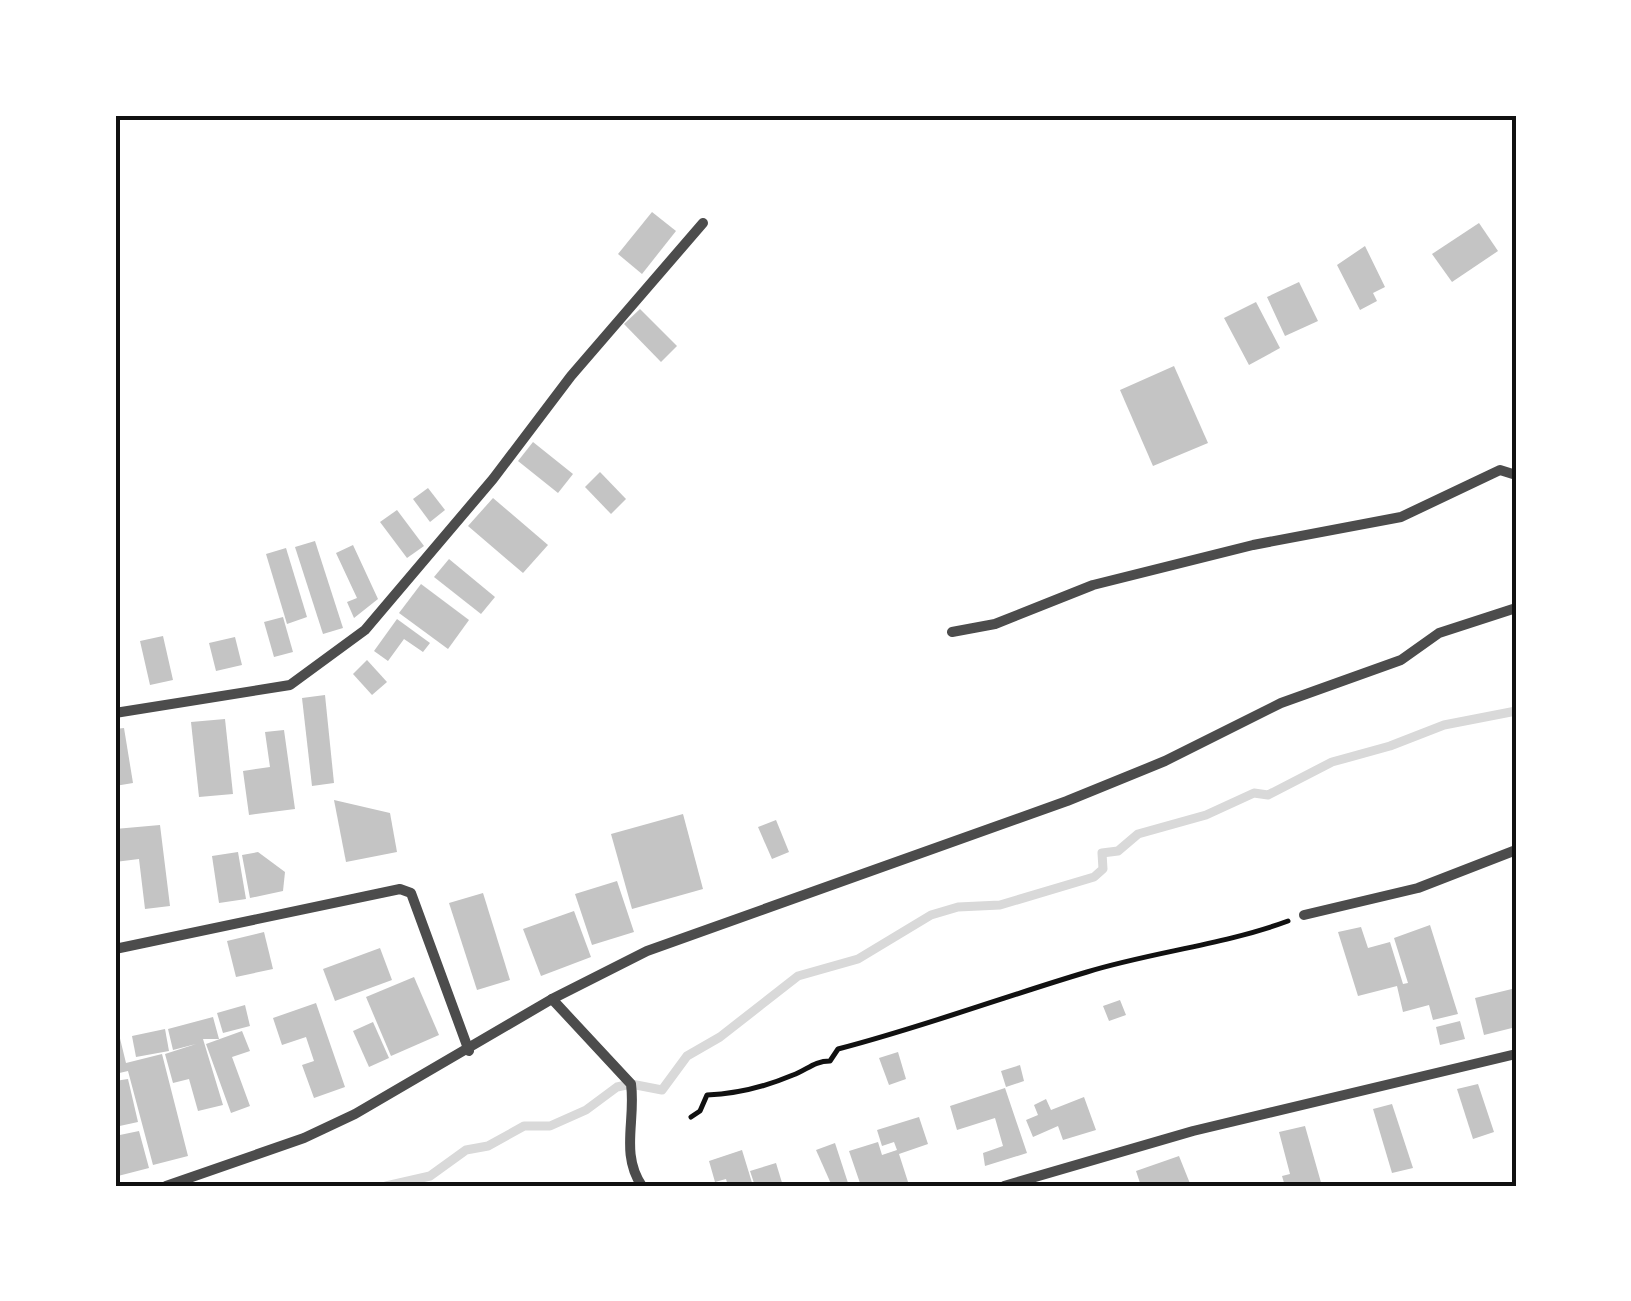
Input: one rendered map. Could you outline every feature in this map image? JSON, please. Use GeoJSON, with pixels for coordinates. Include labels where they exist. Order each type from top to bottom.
{"type":"FeatureCollection","features":[{"type":"Feature","properties":{"kind":"street"},"geometry":{"type":"LineString","coordinates":[[115,713],[290,685],[366,630],[408,574],[493,478],[571,376],[704,223]]}},
{"type":"Feature","properties":{"kind":"street"},"geometry":{"type":"LineString","coordinates":[[952,632],[994,624],[1094,585],[1253,545],[1401,517],[1500,470],[1516,475]]}},
{"type":"Feature","properties":{"kind":"street"},"geometry":{"type":"LineString","coordinates":[[166,1186],[304,1138],[469,1051],[552,999],[647,951],[1066,801],[1165,760],[1281,703],[1401,660],[1439,633],[1516,608]]}},
{"type":"Feature","properties":{"kind":"street"},"geometry":{"type":"LineString","coordinates":[[1304,915],[1418,888],[1516,850]]}},
{"type":"Feature","properties":{"kind":"street"},"geometry":{"type":"LineString","coordinates":[[115,949],[400,888],[411,893],[469,1051]]}},
{"type":"Feature","properties":{"kind":"street"},"geometry":{"type":"LineString","coordinates":[[552,999],[631,1084],[633,1119],[627,1146],[634,1174],[642,1186]]}},
{"type":"Feature","properties":{"kind":"street"},"geometry":{"type":"LineString","coordinates":[[1004,1186],[1194,1131],[1516,1054]]}},
{"type":"Feature","properties":{"kind":"path"},"geometry":{"type":"LineString","coordinates":[[691,1117],[700,1111],[707,1095],[736,1092],[795,1075],[819,1061],[830,1061],[838,1049],[951,1019],[1088,971],[1169,955],[1304,915]]}},
{"type":"Feature","properties":{"kind":"building"},"geometry":{"type":"Polygon","coordinates":[[[652,212],[676,231],[642,274],[618,254],[652,212]]]}},
{"type":"Feature","properties":{"kind":"building"},"geometry":{"type":"Polygon","coordinates":[[[1479,223],[1498,251],[1452,282],[1432,254],[1479,223]]]}},
{"type":"Feature","properties":{"kind":"building"},"geometry":{"type":"Polygon","coordinates":[[[1365,246],[1385,287],[1373,293],[1377,301],[1360,310],[1337,265],[1365,246]]]}},
{"type":"Feature","properties":{"kind":"building"},"geometry":{"type":"Polygon","coordinates":[[[1299,282],[1318,321],[1285,336],[1267,297],[1299,282]]]}},
{"type":"Feature","properties":{"kind":"building"},"geometry":{"type":"Polygon","coordinates":[[[1256,302],[1280,348],[1249,365],[1224,318],[1256,302]]]}},
{"type":"Feature","properties":{"kind":"building"},"geometry":{"type":"Polygon","coordinates":[[[640,309],[677,346],[661,362],[624,324],[640,309]]]}},
{"type":"Feature","properties":{"kind":"building"},"geometry":{"type":"Polygon","coordinates":[[[1174,366],[1208,443],[1153,466],[1120,390],[1174,366]]]}},
{"type":"Feature","properties":{"kind":"building"},"geometry":{"type":"Polygon","coordinates":[[[533,442],[573,474],[558,493],[518,461],[533,442]]]}},
{"type":"Feature","properties":{"kind":"building"},"geometry":{"type":"Polygon","coordinates":[[[600,472],[626,499],[611,514],[585,487],[600,472]]]}},
{"type":"Feature","properties":{"kind":"building"},"geometry":{"type":"Polygon","coordinates":[[[428,488],[445,510],[430,522],[413,499],[428,488]]]}},
{"type":"Feature","properties":{"kind":"building"},"geometry":{"type":"Polygon","coordinates":[[[493,498],[548,545],[523,573],[468,526],[493,498]]]}},
{"type":"Feature","properties":{"kind":"building"},"geometry":{"type":"Polygon","coordinates":[[[397,510],[424,546],[407,558],[380,522],[397,510]]]}},
{"type":"Feature","properties":{"kind":"building"},"geometry":{"type":"Polygon","coordinates":[[[315,541],[343,628],[323,634],[295,547],[315,541]]]}},
{"type":"Feature","properties":{"kind":"building"},"geometry":{"type":"Polygon","coordinates":[[[353,545],[378,599],[354,618],[347,602],[357,598],[336,553],[353,545]]]}},
{"type":"Feature","properties":{"kind":"building"},"geometry":{"type":"Polygon","coordinates":[[[286,548],[307,617],[287,624],[266,554],[286,548]]]}},
{"type":"Feature","properties":{"kind":"building"},"geometry":{"type":"Polygon","coordinates":[[[449,559],[495,597],[481,614],[434,577],[449,559]]]}},
{"type":"Feature","properties":{"kind":"building"},"geometry":{"type":"Polygon","coordinates":[[[421,584],[469,620],[448,649],[399,613],[421,584]]]}},
{"type":"Feature","properties":{"kind":"building"},"geometry":{"type":"Polygon","coordinates":[[[283,617],[293,652],[274,657],[264,622],[283,617]]]}},
{"type":"Feature","properties":{"kind":"building"},"geometry":{"type":"Polygon","coordinates":[[[397,619],[430,643],[423,652],[404,639],[388,661],[374,651],[397,619]]]}},
{"type":"Feature","properties":{"kind":"building"},"geometry":{"type":"Polygon","coordinates":[[[163,636],[173,680],[150,685],[140,641],[163,636]]]}},
{"type":"Feature","properties":{"kind":"building"},"geometry":{"type":"Polygon","coordinates":[[[235,637],[242,665],[216,671],[209,643],[235,637]]]}},
{"type":"Feature","properties":{"kind":"building"},"geometry":{"type":"Polygon","coordinates":[[[367,660],[387,682],[372,695],[353,674],[367,660]]]}},
{"type":"Feature","properties":{"kind":"building"},"geometry":{"type":"Polygon","coordinates":[[[325,695],[334,783],[312,786],[302,698],[325,695]]]}},
{"type":"Feature","properties":{"kind":"building"},"geometry":{"type":"Polygon","coordinates":[[[225,719],[233,794],[199,797],[191,722],[225,719]]]}},
{"type":"Feature","properties":{"kind":"building"},"geometry":{"type":"Polygon","coordinates":[[[124,728],[133,783],[115,786],[115,729],[124,728]]]}},
{"type":"Feature","properties":{"kind":"building"},"geometry":{"type":"Polygon","coordinates":[[[284,730],[295,809],[249,815],[243,771],[270,767],[265,732],[284,730]]]}},
{"type":"Feature","properties":{"kind":"building"},"geometry":{"type":"Polygon","coordinates":[[[334,800],[390,813],[397,852],[346,862],[334,800]]]}},
{"type":"Feature","properties":{"kind":"building"},"geometry":{"type":"Polygon","coordinates":[[[683,814],[703,889],[632,909],[611,834],[683,814]]]}},
{"type":"Feature","properties":{"kind":"building"},"geometry":{"type":"Polygon","coordinates":[[[776,820],[789,852],[772,859],[758,827],[776,820]]]}},
{"type":"Feature","properties":{"kind":"building"},"geometry":{"type":"Polygon","coordinates":[[[160,825],[170,906],[145,909],[139,859],[115,862],[115,829],[160,825]]]}},
{"type":"Feature","properties":{"kind":"building"},"geometry":{"type":"Polygon","coordinates":[[[238,852],[246,899],[219,903],[212,856],[238,852]]]}},
{"type":"Feature","properties":{"kind":"building"},"geometry":{"type":"Polygon","coordinates":[[[258,852],[285,872],[283,891],[250,898],[242,855],[258,852]]]}},
{"type":"Feature","properties":{"kind":"building"},"geometry":{"type":"Polygon","coordinates":[[[617,881],[634,932],[592,945],[575,894],[617,881]]]}},
{"type":"Feature","properties":{"kind":"building"},"geometry":{"type":"Polygon","coordinates":[[[483,893],[510,980],[477,990],[449,903],[483,893]]]}},
{"type":"Feature","properties":{"kind":"building"},"geometry":{"type":"Polygon","coordinates":[[[574,911],[591,957],[541,976],[523,929],[574,911]]]}},
{"type":"Feature","properties":{"kind":"building"},"geometry":{"type":"Polygon","coordinates":[[[1430,925],[1458,1014],[1433,1020],[1429,1005],[1403,1012],[1397,986],[1358,996],[1338,932],[1361,927],[1368,948],[1390,942],[1403,984],[1408,983],[1394,938],[1430,925]]]}},
{"type":"Feature","properties":{"kind":"building"},"geometry":{"type":"Polygon","coordinates":[[[264,932],[273,969],[236,977],[227,941],[264,932]]]}},
{"type":"Feature","properties":{"kind":"building"},"geometry":{"type":"Polygon","coordinates":[[[380,948],[392,980],[335,1001],[323,969],[380,948]]]}},
{"type":"Feature","properties":{"kind":"building"},"geometry":{"type":"Polygon","coordinates":[[[414,977],[439,1035],[391,1056],[366,997],[414,977]]]}},
{"type":"Feature","properties":{"kind":"building"},"geometry":{"type":"Polygon","coordinates":[[[1516,988],[1516,1027],[1484,1035],[1475,998],[1516,988]]]}},
{"type":"Feature","properties":{"kind":"building"},"geometry":{"type":"Polygon","coordinates":[[[1120,1000],[1126,1015],[1109,1021],[1103,1006],[1120,1000]]]}},
{"type":"Feature","properties":{"kind":"building"},"geometry":{"type":"Polygon","coordinates":[[[316,1003],[345,1087],[314,1098],[302,1065],[314,1061],[306,1037],[282,1045],[273,1018],[316,1003]]]}},
{"type":"Feature","properties":{"kind":"building"},"geometry":{"type":"Polygon","coordinates":[[[245,1005],[250,1026],[223,1033],[217,1013],[245,1005]]]}},
{"type":"Feature","properties":{"kind":"building"},"geometry":{"type":"Polygon","coordinates":[[[213,1017],[219,1039],[203,1039],[223,1105],[198,1111],[189,1079],[173,1083],[165,1054],[196,1044],[173,1050],[168,1029],[213,1017]]]}},
{"type":"Feature","properties":{"kind":"building"},"geometry":{"type":"Polygon","coordinates":[[[115,1018],[126,1063],[162,1054],[188,1156],[153,1165],[128,1071],[115,1074],[115,1018]]]}},
{"type":"Feature","properties":{"kind":"building"},"geometry":{"type":"Polygon","coordinates":[[[1460,1021],[1465,1039],[1440,1045],[1436,1027],[1460,1021]]]}},
{"type":"Feature","properties":{"kind":"building"},"geometry":{"type":"Polygon","coordinates":[[[373,1022],[389,1058],[369,1067],[353,1031],[373,1022]]]}},
{"type":"Feature","properties":{"kind":"building"},"geometry":{"type":"Polygon","coordinates":[[[165,1029],[169,1051],[136,1057],[132,1036],[165,1029]]]}},
{"type":"Feature","properties":{"kind":"building"},"geometry":{"type":"Polygon","coordinates":[[[242,1031],[250,1051],[232,1057],[250,1106],[231,1113],[206,1044],[242,1031]]]}},
{"type":"Feature","properties":{"kind":"building"},"geometry":{"type":"Polygon","coordinates":[[[898,1052],[906,1079],[889,1085],[879,1058],[898,1052]]]}},
{"type":"Feature","properties":{"kind":"building"},"geometry":{"type":"Polygon","coordinates":[[[1020,1065],[1024,1081],[1006,1087],[1001,1071],[1020,1065]]]}},
{"type":"Feature","properties":{"kind":"building"},"geometry":{"type":"Polygon","coordinates":[[[128,1079],[138,1122],[115,1127],[115,1081],[128,1079]]]}},
{"type":"Feature","properties":{"kind":"building"},"geometry":{"type":"Polygon","coordinates":[[[1478,1084],[1494,1132],[1473,1139],[1457,1089],[1478,1084]]]}},
{"type":"Feature","properties":{"kind":"building"},"geometry":{"type":"Polygon","coordinates":[[[1005,1088],[1027,1153],[985,1166],[983,1153],[1003,1146],[995,1118],[957,1130],[950,1106],[1005,1088]]]}},
{"type":"Feature","properties":{"kind":"building"},"geometry":{"type":"Polygon","coordinates":[[[1084,1097],[1096,1130],[1063,1140],[1058,1126],[1033,1137],[1026,1120],[1038,1115],[1034,1105],[1046,1099],[1051,1110],[1084,1097]]]}},
{"type":"Feature","properties":{"kind":"building"},"geometry":{"type":"Polygon","coordinates":[[[1392,1104],[1413,1168],[1392,1173],[1373,1109],[1392,1104]]]}},
{"type":"Feature","properties":{"kind":"building"},"geometry":{"type":"Polygon","coordinates":[[[919,1117],[928,1144],[899,1154],[909,1185],[861,1186],[849,1151],[878,1142],[882,1155],[897,1150],[894,1142],[882,1146],[877,1130],[919,1117]]]}},
{"type":"Feature","properties":{"kind":"building"},"geometry":{"type":"Polygon","coordinates":[[[1305,1126],[1322,1186],[1285,1186],[1282,1176],[1290,1174],[1279,1132],[1305,1126]]]}},
{"type":"Feature","properties":{"kind":"building"},"geometry":{"type":"Polygon","coordinates":[[[139,1131],[149,1168],[118,1176],[115,1136],[139,1131]]]}},
{"type":"Feature","properties":{"kind":"building"},"geometry":{"type":"Polygon","coordinates":[[[835,1143],[849,1186],[832,1186],[816,1150],[835,1143]]]}},
{"type":"Feature","properties":{"kind":"building"},"geometry":{"type":"Polygon","coordinates":[[[742,1150],[753,1186],[728,1186],[726,1179],[715,1182],[709,1161],[742,1150]]]}},
{"type":"Feature","properties":{"kind":"building"},"geometry":{"type":"Polygon","coordinates":[[[1179,1156],[1191,1186],[1141,1186],[1136,1171],[1179,1156]]]}},
{"type":"Feature","properties":{"kind":"building"},"geometry":{"type":"Polygon","coordinates":[[[776,1163],[783,1186],[755,1186],[750,1171],[776,1163]]]}},
{"type":"Feature","properties":{"kind":"waterway"},"geometry":{"type":"LineString","coordinates":[[386,1186],[430,1176],[466,1150],[488,1146],[524,1126],[550,1126],[586,1110],[617,1087],[631,1084],[662,1090],[687,1056],[720,1037],[798,976],[858,959],[931,915],[958,907],[1000,905],[1094,877],[1103,869],[1102,853],[1118,851],[1138,834],[1206,815],[1254,793],[1268,795],[1332,762],[1390,746],[1444,725],[1516,711]]}}]}
